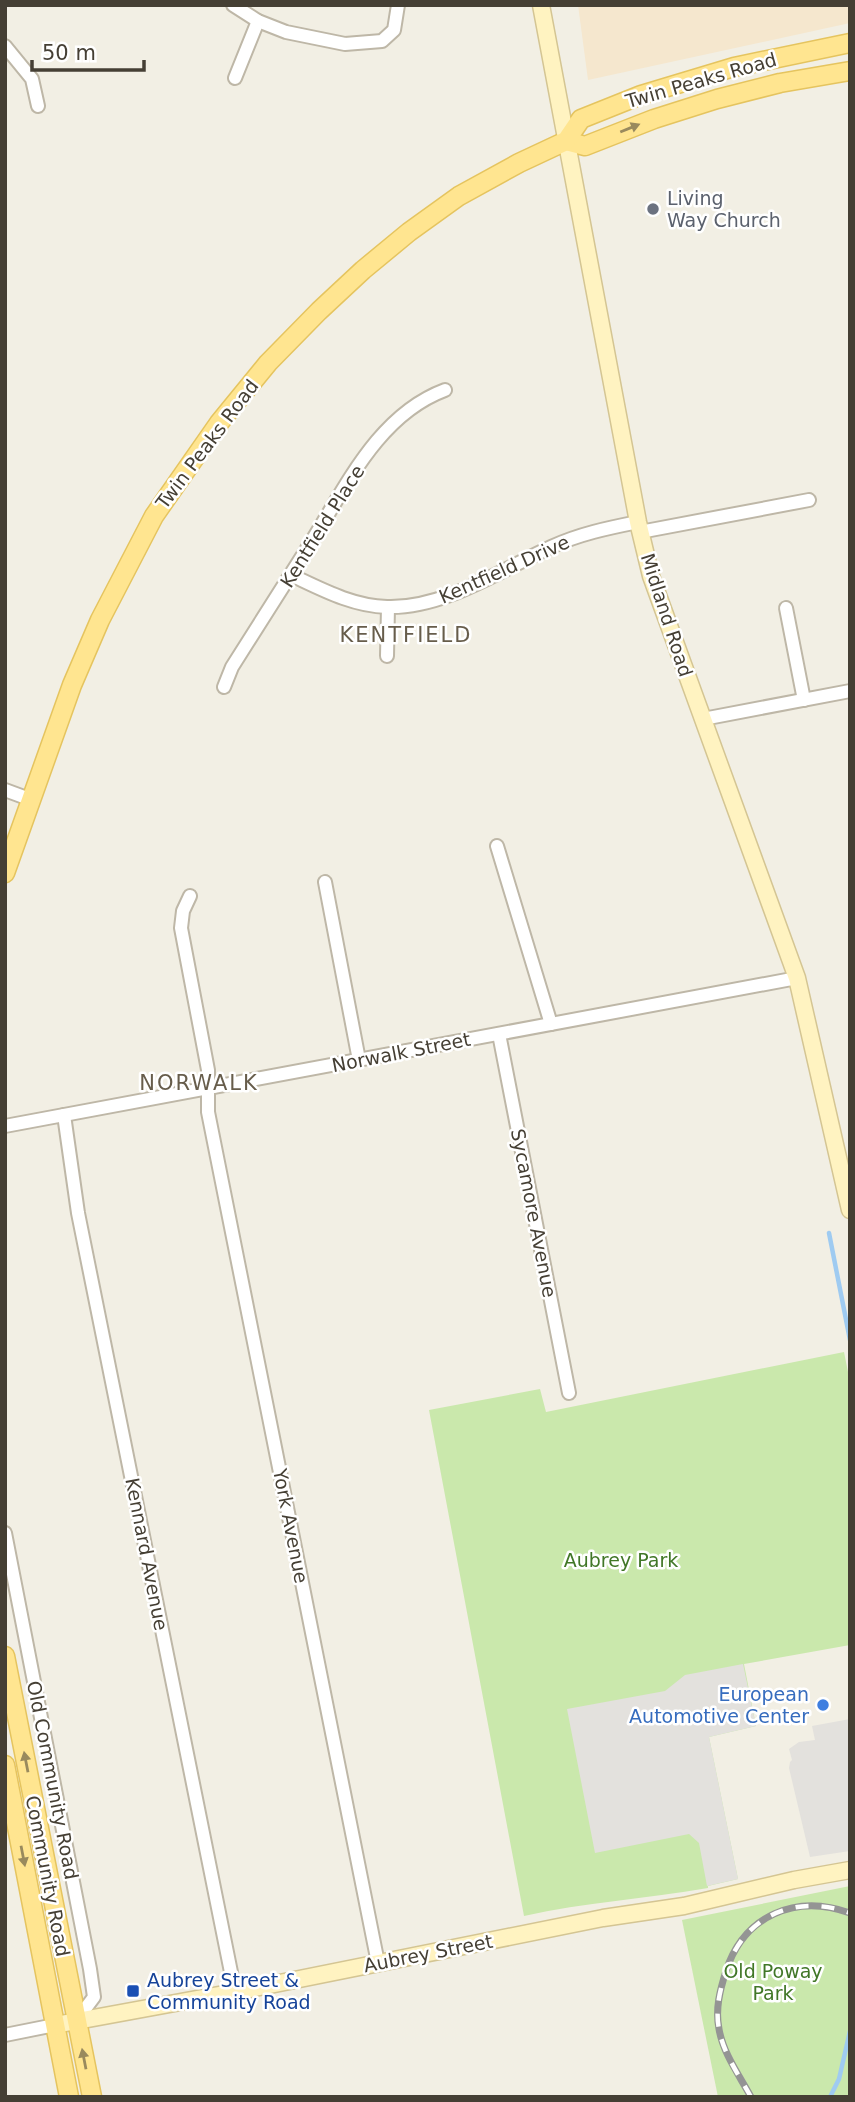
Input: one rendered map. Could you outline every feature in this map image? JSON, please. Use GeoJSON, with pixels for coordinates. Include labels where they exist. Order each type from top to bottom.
{"type":"FeatureCollection","features":[{"type":"Feature","properties":{"kind":"main road","name":"Midland Road"},"geometry":{"type":"LineString","coordinates":[[541,5],[639,527],[654,585],[797,978],[850,1210]]}},
{"type":"Feature","properties":{"kind":"main road","name":"Twin Peaks Road"},"geometry":{"type":"LineString","coordinates":[[5,873],[72,685],[100,620],[154,516],[219,423],[268,363],[319,311],[408,232],[459,196],[566,141],[581,118],[641,95],[734,66],[850,43]]}},
{"type":"Feature","properties":{"kind":"main road","name":"Twin Peaks Road"},"geometry":{"type":"LineString","coordinates":[[566,141],[585,146],[654,119],[717,99],[780,83],[850,71]]}},
{"type":"Feature","properties":{"kind":"main road","name":"Community Road"},"geometry":{"type":"LineString","coordinates":[[5,1656],[92,2097]]}},
{"type":"Feature","properties":{"kind":"main road","name":"Community Road"},"geometry":{"type":"LineString","coordinates":[[5,1765],[69,2097]]}},
{"type":"Feature","properties":{"kind":"main road","name":"Aubrey Street"},"geometry":{"type":"LineString","coordinates":[[55,2025],[235,1992],[603,1918],[676,1908],[794,1880],[850,1870]]}},
{"type":"Feature","properties":{"kind":"street"},"geometry":{"type":"LineString","coordinates":[[233,5],[258,21],[286,32],[345,44],[382,41],[394,30],[398,5]]}},
{"type":"Feature","properties":{"kind":"street"},"geometry":{"type":"LineString","coordinates":[[235,78],[258,21]]}},
{"type":"Feature","properties":{"kind":"street"},"geometry":{"type":"LineString","coordinates":[[5,46],[32,79],[38,106]]}},
{"type":"Feature","properties":{"kind":"street","name":"Kentfield Place"},"geometry":{"type":"LineString","coordinates":[[224,687],[232,667],[377,440],[415,405],[446,390]]}},
{"type":"Feature","properties":{"kind":"street","name":"Kentfield Drive"},"geometry":{"type":"LineString","coordinates":[[291,575],[334,595],[362,604],[388,607],[428,602],[457,593],[577,536],[809,500]]}},
{"type":"Feature","properties":{"kind":"street"},"geometry":{"type":"LineString","coordinates":[[387,656],[388,607]]}},
{"type":"Feature","properties":{"kind":"street"},"geometry":{"type":"LineString","coordinates":[[786,608],[804,700]]}},
{"type":"Feature","properties":{"kind":"street"},"geometry":{"type":"LineString","coordinates":[[703,719],[850,691]]}},
{"type":"Feature","properties":{"kind":"street"},"geometry":{"type":"LineString","coordinates":[[5,790],[32,800]]}},
{"type":"Feature","properties":{"kind":"street"},"geometry":{"type":"LineString","coordinates":[[496,846],[551,1024]]}},
{"type":"Feature","properties":{"kind":"street"},"geometry":{"type":"LineString","coordinates":[[325,882],[359,1060]]}},
{"type":"Feature","properties":{"kind":"street","name":"York Avenue"},"geometry":{"type":"LineString","coordinates":[[190,896],[183,911],[181,928],[208,1070],[207,1088],[214,1139],[378,1963]]}},
{"type":"Feature","properties":{"kind":"street","name":"Norwalk Street"},"geometry":{"type":"LineString","coordinates":[[5,1126],[797,978]]}},
{"type":"Feature","properties":{"kind":"street","name":"Sycamore Avenue"},"geometry":{"type":"LineString","coordinates":[[499,1034],[569,1392]]}},
{"type":"Feature","properties":{"kind":"street","name":"Kennard Avenue"},"geometry":{"type":"LineString","coordinates":[[64,1115],[78,1213],[235,1992]]}},
{"type":"Feature","properties":{"kind":"street","name":"Old Community Road"},"geometry":{"type":"LineString","coordinates":[[5,1533],[90,1969],[94,1997],[76,2021]]}},
{"type":"Feature","properties":{"kind":"street","name":"Aubrey Street"},"geometry":{"type":"LineString","coordinates":[[5,2035],[55,2025]]}},
{"type":"Feature","properties":{"kind":"shaded area"},"geometry":{"type":"Polygon","coordinates":[[[578,5],[850,5],[850,23],[588,80],[578,5]]]}},
{"type":"Feature","properties":{"kind":"shaded area"},"geometry":{"type":"Polygon","coordinates":[[[743,1664],[756,1726],[709,1737],[738,1879],[707,1886],[699,1843],[689,1834],[595,1853],[567,1709],[665,1691],[685,1675],[743,1664]]]}},
{"type":"Feature","properties":{"kind":"shaded area"},"geometry":{"type":"Polygon","coordinates":[[[850,1719],[850,1851],[810,1857],[789,1768],[792,1760],[789,1749],[799,1742],[815,1740],[812,1726],[850,1719]]]}},
{"type":"Feature","properties":{"kind":"green space","name":"Aubrey Park"},"geometry":{"type":"Polygon","coordinates":[[[844,1352],[850,1382],[850,1645],[744,1664],[756,1726],[709,1737],[738,1879],[708,1888],[524,1916],[429,1410],[540,1389],[546,1412],[844,1352]]]}},
{"type":"Feature","properties":{"kind":"green space","name":"Old Poway Park"},"geometry":{"type":"Polygon","coordinates":[[[850,1886],[850,2097],[718,2097],[682,1920],[850,1886]]]}},
{"type":"Feature","properties":{"kind":"waterway"},"geometry":{"type":"LineString","coordinates":[[829,1233],[850,1340]]}},
{"type":"Feature","properties":{"kind":"waterway"},"geometry":{"type":"LineString","coordinates":[[830,2097],[839,2079],[850,2031]]}},
{"type":"Feature","properties":{"kind":"railway"},"geometry":{"type":"LineString","coordinates":[[751,2097],[728,2055],[718,2022],[720,1992],[734,1952],[745,1936],[759,1923],[791,1908],[830,1907],[850,1913]]}},
{"type":"Feature","properties":{"kind":"place","name":"Living Way Church"},"geometry":{"type":"Point","coordinates":[653,209]}},
{"type":"Feature","properties":{"kind":"place","name":"European Automotive Center"},"geometry":{"type":"Point","coordinates":[823,1705]}},
{"type":"Feature","properties":{"kind":"place","name":"Aubrey Street & Community Road"},"geometry":{"type":"Point","coordinates":[133,1991]}},
{"type":"Feature","properties":{"kind":"district","name":"KENTFIELD"},"geometry":{"type":"Point","coordinates":[406,635]}},
{"type":"Feature","properties":{"kind":"district","name":"NORWALK"},"geometry":{"type":"Point","coordinates":[199,1083]}}]}
